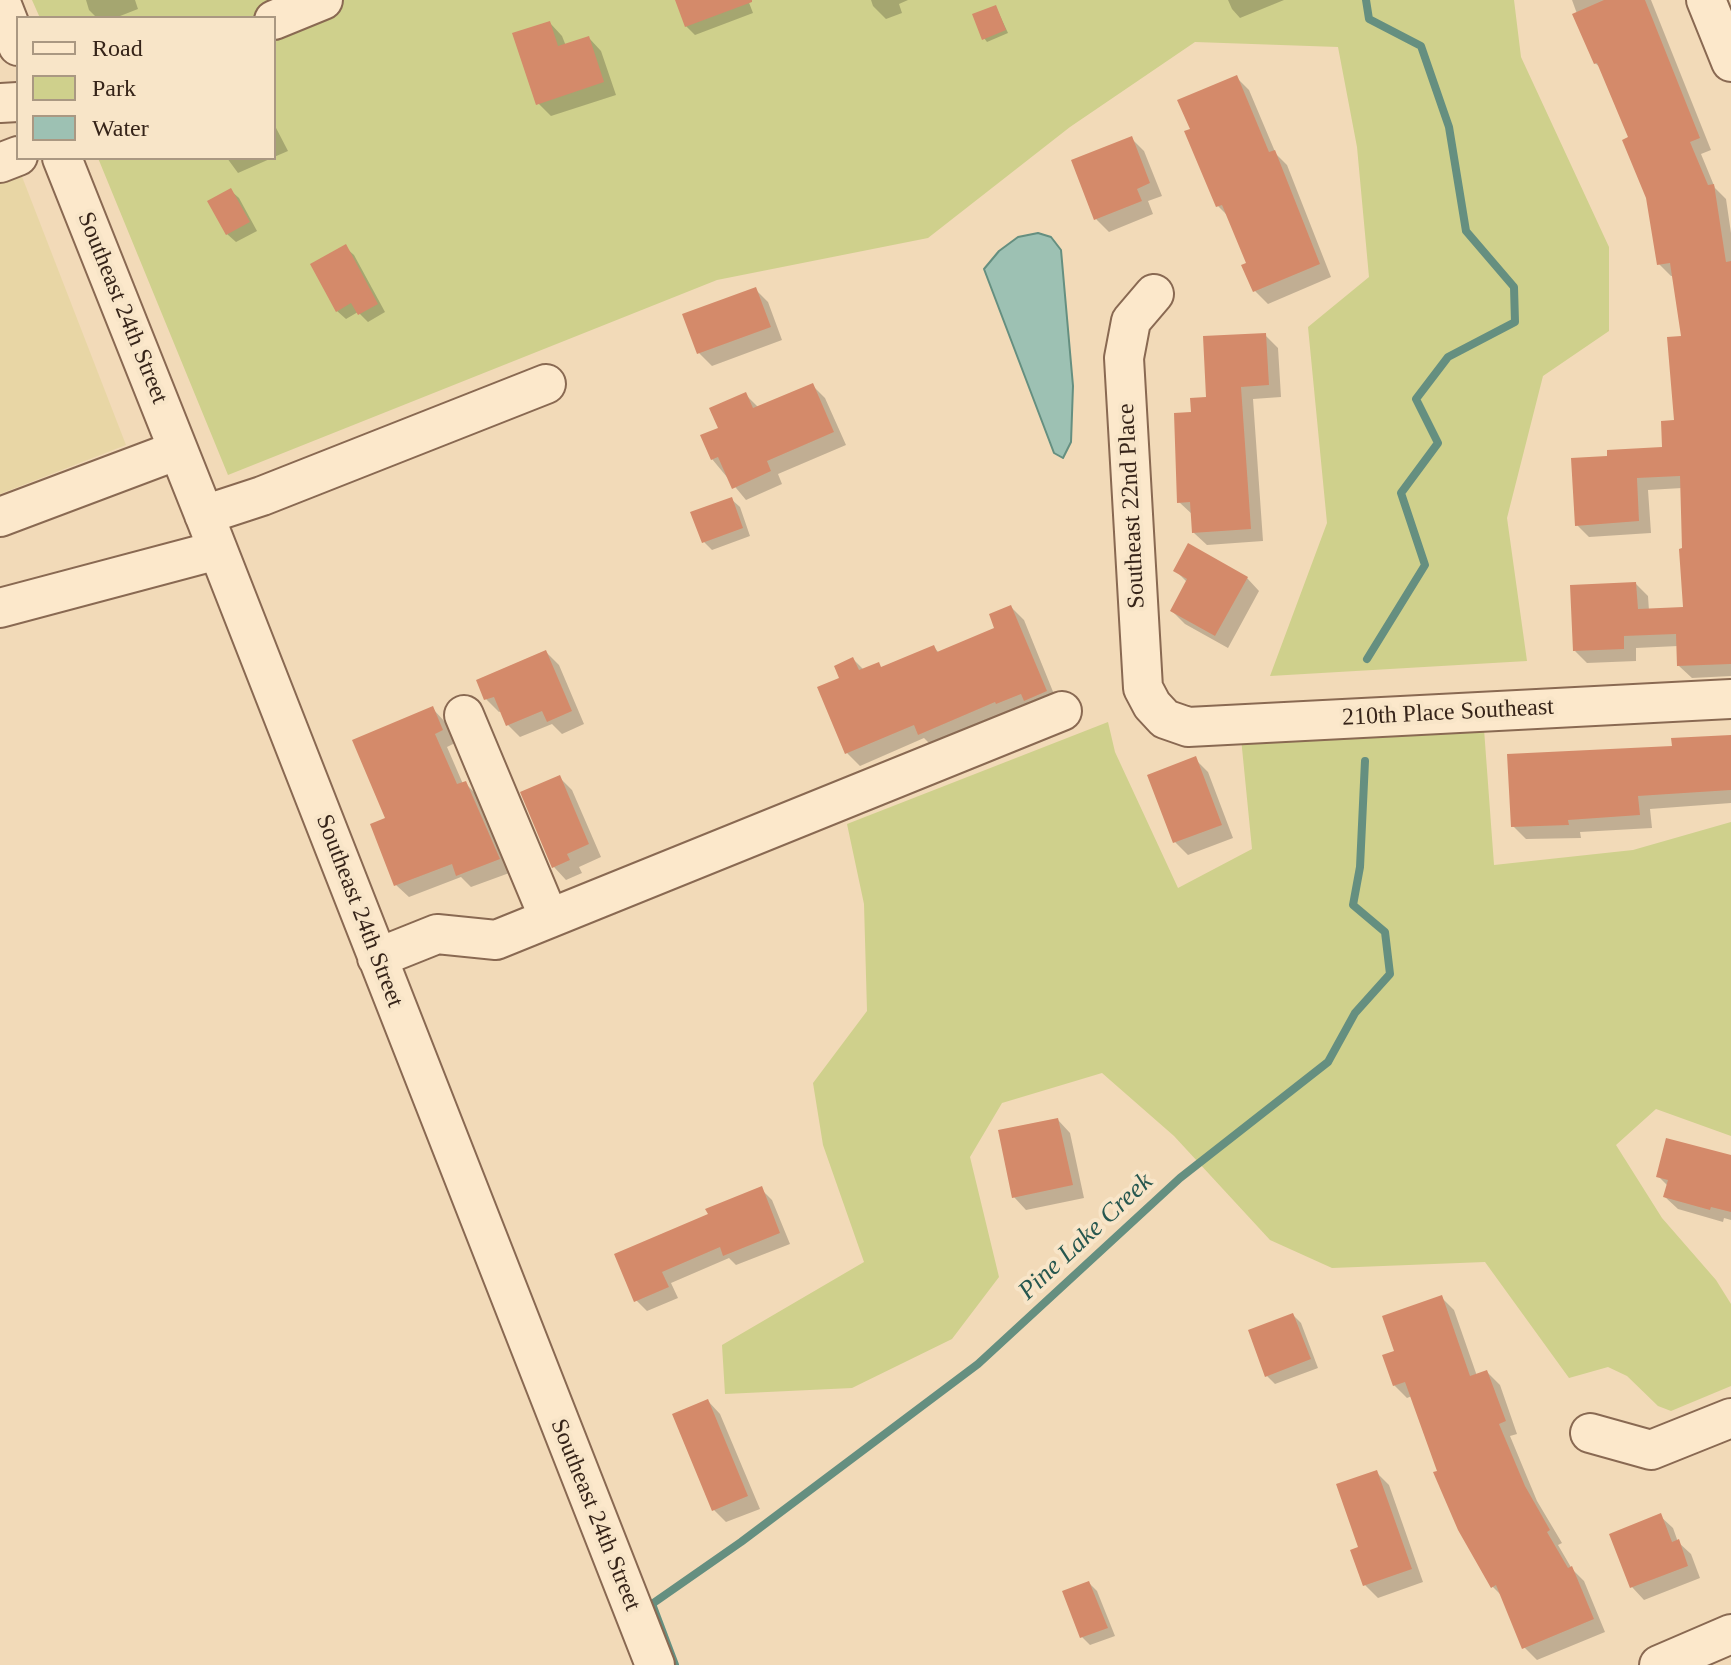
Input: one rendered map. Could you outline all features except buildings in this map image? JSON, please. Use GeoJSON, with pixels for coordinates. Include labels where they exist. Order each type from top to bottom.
{"type":"FeatureCollection","features":[{"type":"Feature","properties":{"kind":"street"},"geometry":{"type":"LineString","coordinates":[[0,0],[16,41]]}},
{"type":"Feature","properties":{"kind":"street"},"geometry":{"type":"LineString","coordinates":[[276,19],[323,0]]}},
{"type":"Feature","properties":{"kind":"street"},"geometry":{"type":"LineString","coordinates":[[1706,0],[1731,62]]}},
{"type":"Feature","properties":{"kind":"street","name":"Southeast 24th Street"},"geometry":{"type":"LineString","coordinates":[[63,160],[655,1665]]}},
{"type":"Feature","properties":{"kind":"street","name":"Southeast 22nd Place"},"geometry":{"type":"LineString","coordinates":[[1154,294],[1131,321],[1124,358],[1143,688],[1152,705],[1165,719]]}},
{"type":"Feature","properties":{"kind":"street"},"geometry":{"type":"LineString","coordinates":[[0,608],[211,532],[262,496],[546,384]]}},
{"type":"Feature","properties":{"kind":"street"},"geometry":{"type":"LineString","coordinates":[[0,517],[178,450]]}},
{"type":"Feature","properties":{"kind":"street","name":"210th Place Southeast"},"geometry":{"type":"LineString","coordinates":[[1165,719],[1188,727],[1731,699]]}},
{"type":"Feature","properties":{"kind":"street"},"geometry":{"type":"LineString","coordinates":[[377,958],[437,934],[496,940],[1062,711]]}},
{"type":"Feature","properties":{"kind":"street"},"geometry":{"type":"LineString","coordinates":[[464,715],[549,918]]}},
{"type":"Feature","properties":{"kind":"street"},"geometry":{"type":"LineString","coordinates":[[1590,1433],[1651,1450],[1731,1418]]}},
{"type":"Feature","properties":{"kind":"street"},"geometry":{"type":"LineString","coordinates":[[1659,1665],[1731,1634]]}},
{"type":"Feature","properties":{"kind":"shaded area"},"geometry":{"type":"Polygon","coordinates":[[[21,174],[126,445],[0,494],[0,182],[21,174]]]}},
{"type":"Feature","properties":{"kind":"green space"},"geometry":{"type":"Polygon","coordinates":[[[32,0],[1514,0],[1521,57],[1609,247],[1609,331],[1543,376],[1507,518],[1527,661],[1270,676],[1327,523],[1308,327],[1369,277],[1357,147],[1338,47],[1195,42],[1070,127],[928,238],[717,280],[228,475],[99,160],[276,160],[276,16],[39,16],[32,0]]]}},
{"type":"Feature","properties":{"kind":"green space"},"geometry":{"type":"Polygon","coordinates":[[[1108,722],[1115,752],[1178,888],[1252,849],[1241,738],[1484,729],[1494,865],[1633,850],[1731,822],[1731,1136],[1656,1109],[1616,1145],[1662,1218],[1716,1280],[1731,1304],[1731,1386],[1671,1411],[1658,1406],[1627,1376],[1608,1367],[1569,1378],[1485,1262],[1332,1268],[1270,1240],[1174,1136],[1102,1073],[1002,1103],[970,1157],[999,1277],[952,1339],[852,1388],[725,1394],[722,1345],[864,1262],[823,1145],[813,1083],[867,1011],[864,904],[847,824],[1108,722]]]}},
{"type":"Feature","properties":{"kind":"water"},"geometry":{"type":"Polygon","coordinates":[[[1038,233],[1051,237],[1061,250],[1073,386],[1071,442],[1063,458],[1054,453],[984,269],[999,251],[1018,237],[1038,233]]]}},
{"type":"Feature","properties":{"kind":"waterway","name":"Pine Lake Creek"},"geometry":{"type":"LineString","coordinates":[[1366,0],[1369,19],[1421,46],[1449,127],[1466,231],[1514,287],[1515,322],[1448,357],[1416,399],[1438,443],[1401,493],[1425,565],[1367,659]]}},
{"type":"Feature","properties":{"kind":"waterway","name":"Pine Lake Creek"},"geometry":{"type":"LineString","coordinates":[[675,1665],[652,1604],[741,1542],[978,1364],[1180,1178],[1328,1062],[1355,1013],[1390,974],[1385,932],[1353,905],[1360,867],[1365,761]]}}]}
